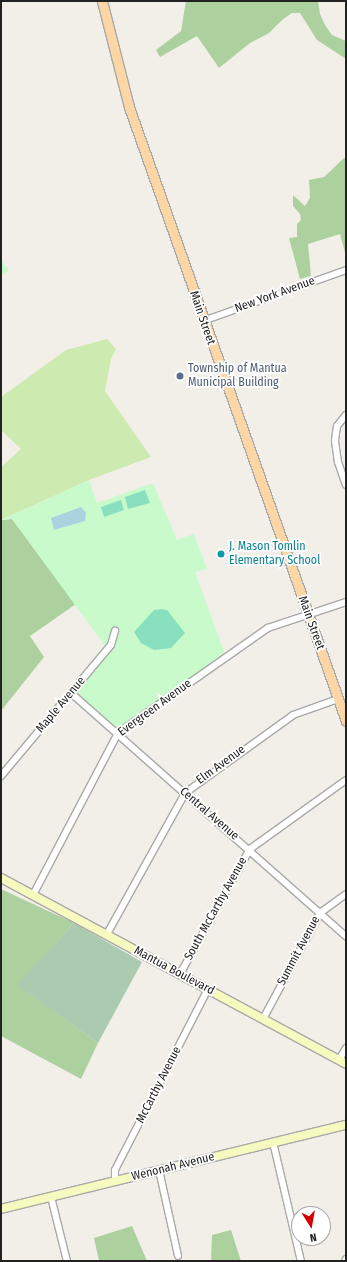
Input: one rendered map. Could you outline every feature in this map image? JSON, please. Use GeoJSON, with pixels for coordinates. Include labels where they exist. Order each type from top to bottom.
{"type":"FeatureCollection","features":[{"type":"Feature","properties":{"kind":"main road","name":"Main Street"},"geometry":{"type":"LineString","coordinates":[[102,1],[129,107],[203,321],[346,721]]}},
{"type":"Feature","properties":{"kind":"main road","name":"Mantua Boulevard"},"geometry":{"type":"LineString","coordinates":[[1,878],[107,934],[182,970],[208,989],[342,1062]]}},
{"type":"Feature","properties":{"kind":"main road","name":"Wenonah Avenue"},"geometry":{"type":"LineString","coordinates":[[1,1209],[346,1124]]}},
{"type":"Feature","properties":{"kind":"street","name":"New York Avenue"},"geometry":{"type":"LineString","coordinates":[[203,321],[346,270]]}},
{"type":"Feature","properties":{"kind":"street"},"geometry":{"type":"LineString","coordinates":[[346,415],[337,426],[335,441],[338,462],[346,485]]}},
{"type":"Feature","properties":{"kind":"street","name":"Evergreen Avenue"},"geometry":{"type":"LineString","coordinates":[[33,895],[118,733],[260,633],[308,614],[346,602]]}},
{"type":"Feature","properties":{"kind":"street","name":"Maple Avenue"},"geometry":{"type":"LineString","coordinates":[[1,776],[111,645],[115,631]]}},
{"type":"Feature","properties":{"kind":"street","name":"Central Avenue"},"geometry":{"type":"LineString","coordinates":[[71,693],[346,936]]}},
{"type":"Feature","properties":{"kind":"street","name":"Elm Avenue"},"geometry":{"type":"LineString","coordinates":[[107,934],[185,793],[293,715],[338,698]]}},
{"type":"Feature","properties":{"kind":"street","name":"South McCarthy Avenue"},"geometry":{"type":"LineString","coordinates":[[182,970],[250,850],[346,780]]}},
{"type":"Feature","properties":{"kind":"street","name":"Summit Avenue"},"geometry":{"type":"LineString","coordinates":[[263,1019],[320,913],[346,894]]}},
{"type":"Feature","properties":{"kind":"street","name":"McCarthy Avenue"},"geometry":{"type":"LineString","coordinates":[[115,1181],[115,1170],[208,989]]}},
{"type":"Feature","properties":{"kind":"street"},"geometry":{"type":"LineString","coordinates":[[342,1062],[346,1048]]}},
{"type":"Feature","properties":{"kind":"street"},"geometry":{"type":"LineString","coordinates":[[273,1142],[301,1261]]}},
{"type":"Feature","properties":{"kind":"street"},"geometry":{"type":"LineString","coordinates":[[159,1170],[178,1256]]}},
{"type":"Feature","properties":{"kind":"street"},"geometry":{"type":"LineString","coordinates":[[51,1197],[67,1261]]}},
{"type":"Feature","properties":{"kind":"green space"},"geometry":{"type":"Polygon","coordinates":[[[186,1],[318,1],[320,14],[332,35],[346,41],[346,59],[317,40],[300,13],[292,13],[282,20],[269,33],[250,43],[219,68],[197,36],[160,57],[156,50],[181,31],[186,1]]]}},
{"type":"Feature","properties":{"kind":"green space"},"geometry":{"type":"Polygon","coordinates":[[[344,158],[346,158],[346,256],[340,234],[308,244],[311,276],[300,279],[289,238],[297,237],[297,224],[301,220],[300,214],[293,206],[293,195],[305,206],[310,198],[309,180],[324,177],[344,158]]]}},
{"type":"Feature","properties":{"kind":"green space"},"geometry":{"type":"Polygon","coordinates":[[[1,260],[9,270],[1,276],[1,260]]]}},
{"type":"Feature","properties":{"kind":"green space"},"geometry":{"type":"Polygon","coordinates":[[[107,339],[116,349],[111,359],[105,391],[151,457],[89,480],[1,520],[1,467],[21,449],[1,430],[1,397],[66,350],[107,339]]]}},
{"type":"Feature","properties":{"kind":"green space"},"geometry":{"type":"Polygon","coordinates":[[[89,480],[97,503],[153,483],[177,540],[194,534],[207,569],[195,572],[226,657],[119,737],[73,694],[108,650],[12,519],[1,520],[89,480]]]}},
{"type":"Feature","properties":{"kind":"green space"},"geometry":{"type":"Polygon","coordinates":[[[145,490],[150,503],[128,509],[125,497],[145,490]]]}},
{"type":"Feature","properties":{"kind":"green space"},"geometry":{"type":"Polygon","coordinates":[[[121,500],[124,510],[104,517],[101,507],[121,500]]]}},
{"type":"Feature","properties":{"kind":"green space"},"geometry":{"type":"Polygon","coordinates":[[[12,519],[76,604],[30,636],[44,657],[1,711],[1,520],[12,519]]]}},
{"type":"Feature","properties":{"kind":"green space"},"geometry":{"type":"Polygon","coordinates":[[[154,610],[167,610],[185,633],[171,648],[154,650],[141,643],[134,632],[154,610]]]}},
{"type":"Feature","properties":{"kind":"green space"},"geometry":{"type":"Polygon","coordinates":[[[1,889],[74,923],[18,985],[98,1043],[81,1079],[1,1036],[1,889]]]}},
{"type":"Feature","properties":{"kind":"green space"},"geometry":{"type":"Polygon","coordinates":[[[74,923],[142,962],[98,1043],[17,985],[74,923]]]}},
{"type":"Feature","properties":{"kind":"green space"},"geometry":{"type":"Polygon","coordinates":[[[132,1226],[147,1261],[99,1261],[94,1238],[132,1226]]]}},
{"type":"Feature","properties":{"kind":"green space"},"geometry":{"type":"Polygon","coordinates":[[[231,1230],[241,1261],[211,1261],[212,1235],[231,1230]]]}},
{"type":"Feature","properties":{"kind":"water"},"geometry":{"type":"Polygon","coordinates":[[[81,507],[86,513],[85,521],[54,530],[51,518],[81,507]]]}},
{"type":"Feature","properties":{"kind":"place","name":"Township of Mantua Municipal Building"},"geometry":{"type":"Point","coordinates":[180,376]}},
{"type":"Feature","properties":{"kind":"place","name":"J. Mason Tomlin Elementary School"},"geometry":{"type":"Point","coordinates":[221,554]}}]}
